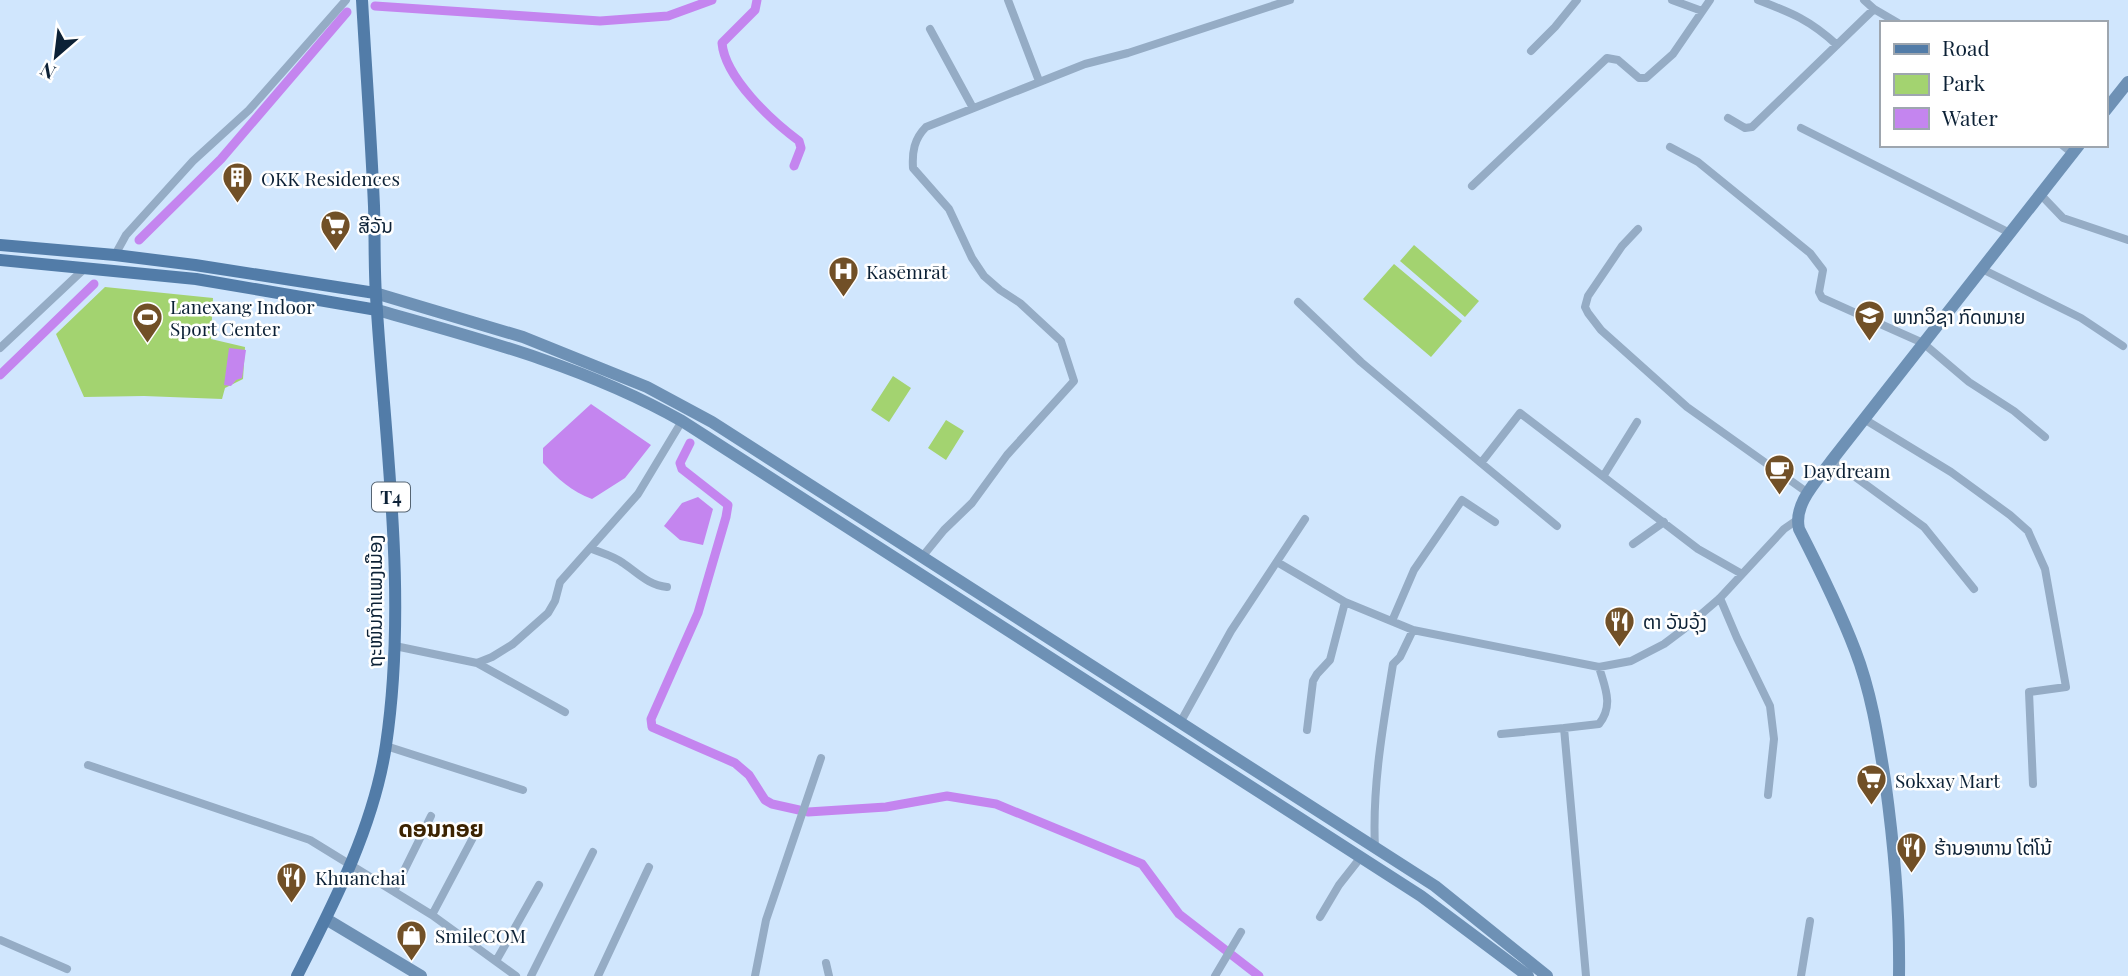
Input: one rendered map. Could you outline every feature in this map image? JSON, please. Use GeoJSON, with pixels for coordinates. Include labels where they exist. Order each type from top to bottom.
{"type":"FeatureCollection","features":[{"type":"Feature","properties":{"kind":"main road","name":"ຖະໜົນກຳແພງເມືອງ"},"geometry":{"type":"LineString","coordinates":[[297,976],[350,865],[375,796],[386,746],[395,646],[394,533],[375,293],[374,206],[362,0]]}},
{"type":"Feature","properties":{"kind":"main road"},"geometry":{"type":"LineString","coordinates":[[0,245],[115,255],[375,293]]}},
{"type":"Feature","properties":{"kind":"main road"},"geometry":{"type":"LineString","coordinates":[[0,260],[196,279],[377,310]]}},
{"type":"Feature","properties":{"kind":"street"},"geometry":{"type":"LineString","coordinates":[[115,255],[126,235],[142,216],[193,161],[249,110],[346,0]]}},
{"type":"Feature","properties":{"kind":"street"},"geometry":{"type":"LineString","coordinates":[[1008,0],[1039,81]]}},
{"type":"Feature","properties":{"kind":"street"},"geometry":{"type":"LineString","coordinates":[[922,556],[972,503],[1007,455],[1074,381],[1060,341],[1020,303],[984,275],[972,258],[949,209],[913,167],[915,141],[919,134],[926,127],[1085,64],[1128,53],[1290,0]]}},
{"type":"Feature","properties":{"kind":"street"},"geometry":{"type":"LineString","coordinates":[[1531,51],[1577,0]]}},
{"type":"Feature","properties":{"kind":"street"},"geometry":{"type":"LineString","coordinates":[[1672,0],[1702,11]]}},
{"type":"Feature","properties":{"kind":"street"},"geometry":{"type":"LineString","coordinates":[[1472,186],[1607,58],[1618,60],[1639,78],[1646,78],[1673,54],[1710,0]]}},
{"type":"Feature","properties":{"kind":"street"},"geometry":{"type":"LineString","coordinates":[[1758,0],[1800,16],[1838,45]]}},
{"type":"Feature","properties":{"kind":"street"},"geometry":{"type":"LineString","coordinates":[[1864,0],[1895,21]]}},
{"type":"Feature","properties":{"kind":"street"},"geometry":{"type":"LineString","coordinates":[[1728,118],[1745,128],[1752,127],[1874,9]]}},
{"type":"Feature","properties":{"kind":"street"},"geometry":{"type":"LineString","coordinates":[[930,29],[973,108]]}},
{"type":"Feature","properties":{"kind":"street"},"geometry":{"type":"LineString","coordinates":[[2107,109],[2127,85]]}},
{"type":"Feature","properties":{"kind":"street"},"geometry":{"type":"LineString","coordinates":[[1801,128],[2010,233]]}},
{"type":"Feature","properties":{"kind":"street"},"geometry":{"type":"LineString","coordinates":[[1670,147],[1698,162],[1810,253],[1823,271],[1819,292],[1822,298],[1923,343],[1969,382],[2014,411],[2045,437]]}},
{"type":"Feature","properties":{"kind":"street"},"geometry":{"type":"LineString","coordinates":[[1899,976],[1900,923],[1894,850],[1871,701],[1855,651],[1797,520],[1799,507],[1832,460],[2041,195],[2071,148]]}},
{"type":"Feature","properties":{"kind":"street"},"geometry":{"type":"LineString","coordinates":[[2041,195],[2063,218],[2128,240]]}},
{"type":"Feature","properties":{"kind":"street"},"geometry":{"type":"LineString","coordinates":[[1638,229],[1622,246],[1588,296],[1585,307],[1588,313],[1601,330],[1687,407],[1808,493]]}},
{"type":"Feature","properties":{"kind":"street"},"geometry":{"type":"LineString","coordinates":[[0,348],[85,268]]}},
{"type":"Feature","properties":{"kind":"street"},"geometry":{"type":"LineString","coordinates":[[1982,269],[2081,318],[2123,346]]}},
{"type":"Feature","properties":{"kind":"street"},"geometry":{"type":"LineString","coordinates":[[375,293],[523,337],[647,387],[729,432],[1435,886],[1547,976]]}},
{"type":"Feature","properties":{"kind":"street"},"geometry":{"type":"LineString","coordinates":[[1298,302],[1361,362],[1557,526]]}},
{"type":"Feature","properties":{"kind":"street"},"geometry":{"type":"LineString","coordinates":[[377,310],[519,350],[645,400],[682,421],[1421,896],[1528,976]]}},
{"type":"Feature","properties":{"kind":"street"},"geometry":{"type":"LineString","coordinates":[[1481,463],[1520,413],[1698,549],[1742,574]]}},
{"type":"Feature","properties":{"kind":"street"},"geometry":{"type":"LineString","coordinates":[[1864,419],[1951,472],[2010,515],[2028,531],[2039,552],[2045,569],[2066,687],[2029,692],[2033,784]]}},
{"type":"Feature","properties":{"kind":"street"},"geometry":{"type":"LineString","coordinates":[[477,663],[492,657],[535,627],[552,608],[560,582],[638,494],[682,421]]}},
{"type":"Feature","properties":{"kind":"street"},"geometry":{"type":"LineString","coordinates":[[1604,475],[1637,422]]}},
{"type":"Feature","properties":{"kind":"street"},"geometry":{"type":"LineString","coordinates":[[1832,460],[1924,527],[1974,589]]}},
{"type":"Feature","properties":{"kind":"street"},"geometry":{"type":"LineString","coordinates":[[793,491],[801,479]]}},
{"type":"Feature","properties":{"kind":"street"},"geometry":{"type":"LineString","coordinates":[[1392,621],[1414,570],[1462,500],[1495,522]]}},
{"type":"Feature","properties":{"kind":"street"},"geometry":{"type":"LineString","coordinates":[[1180,723],[1231,631],[1306,519]]}},
{"type":"Feature","properties":{"kind":"street"},"geometry":{"type":"LineString","coordinates":[[1277,562],[1345,602],[1413,630],[1599,667],[1631,661],[1664,644],[1720,598],[1784,529],[1797,520]]}},
{"type":"Feature","properties":{"kind":"street"},"geometry":{"type":"LineString","coordinates":[[1633,544],[1664,522]]}},
{"type":"Feature","properties":{"kind":"street"},"geometry":{"type":"LineString","coordinates":[[592,549],[620,560],[640,578],[667,587]]}},
{"type":"Feature","properties":{"kind":"street"},"geometry":{"type":"LineString","coordinates":[[1720,598],[1770,706],[1774,739],[1768,795]]}},
{"type":"Feature","properties":{"kind":"street"},"geometry":{"type":"LineString","coordinates":[[1307,730],[1313,681],[1330,660],[1345,602]]}},
{"type":"Feature","properties":{"kind":"street"},"geometry":{"type":"LineString","coordinates":[[1375,848],[1374,804],[1379,747],[1393,664],[1400,657],[1413,630]]}},
{"type":"Feature","properties":{"kind":"street"},"geometry":{"type":"LineString","coordinates":[[395,646],[477,663],[565,712]]}},
{"type":"Feature","properties":{"kind":"street"},"geometry":{"type":"LineString","coordinates":[[1501,734],[1599,724],[1606,715],[1609,703],[1599,667]]}},
{"type":"Feature","properties":{"kind":"street"},"geometry":{"type":"LineString","coordinates":[[1564,728],[1586,976]]}},
{"type":"Feature","properties":{"kind":"street"},"geometry":{"type":"LineString","coordinates":[[386,746],[523,790]]}},
{"type":"Feature","properties":{"kind":"street"},"geometry":{"type":"LineString","coordinates":[[755,976],[766,920],[821,758]]}},
{"type":"Feature","properties":{"kind":"street"},"geometry":{"type":"LineString","coordinates":[[88,765],[310,840],[432,915],[516,976]]}},
{"type":"Feature","properties":{"kind":"street"},"geometry":{"type":"LineString","coordinates":[[394,891],[431,816]]}},
{"type":"Feature","properties":{"kind":"street"},"geometry":{"type":"LineString","coordinates":[[432,915],[476,832]]}},
{"type":"Feature","properties":{"kind":"street"},"geometry":{"type":"LineString","coordinates":[[531,976],[593,852]]}},
{"type":"Feature","properties":{"kind":"street"},"geometry":{"type":"LineString","coordinates":[[1320,918],[1339,885],[1361,857]]}},
{"type":"Feature","properties":{"kind":"street"},"geometry":{"type":"LineString","coordinates":[[598,976],[649,867]]}},
{"type":"Feature","properties":{"kind":"street"},"geometry":{"type":"LineString","coordinates":[[496,961],[538,885]]}},
{"type":"Feature","properties":{"kind":"street"},"geometry":{"type":"LineString","coordinates":[[326,919],[421,976]]}},
{"type":"Feature","properties":{"kind":"street"},"geometry":{"type":"LineString","coordinates":[[1801,976],[1810,921]]}},
{"type":"Feature","properties":{"kind":"street"},"geometry":{"type":"LineString","coordinates":[[1215,976],[1241,932]]}},
{"type":"Feature","properties":{"kind":"street"},"geometry":{"type":"LineString","coordinates":[[0,940],[67,969]]}},
{"type":"Feature","properties":{"kind":"street"},"geometry":{"type":"LineString","coordinates":[[827,964],[829,976]]}},
{"type":"Feature","properties":{"kind":"green space"},"geometry":{"type":"Polygon","coordinates":[[[1414,245],[1479,301],[1465,317],[1400,261],[1414,245]]]}},
{"type":"Feature","properties":{"kind":"green space"},"geometry":{"type":"Polygon","coordinates":[[[1394,264],[1462,321],[1431,357],[1363,299],[1394,264]]]}},
{"type":"Feature","properties":{"kind":"green space","name":"Lanexang Indoor Sport Center"},"geometry":{"type":"Polygon","coordinates":[[[105,287],[213,298],[211,339],[245,347],[243,379],[225,388],[222,399],[84,397],[56,334],[105,287]]]}},
{"type":"Feature","properties":{"kind":"green space"},"geometry":{"type":"Polygon","coordinates":[[[893,376],[911,388],[889,422],[871,410],[893,376]]]}},
{"type":"Feature","properties":{"kind":"green space"},"geometry":{"type":"Polygon","coordinates":[[[946,420],[964,431],[946,460],[928,448],[946,420]]]}},
{"type":"Feature","properties":{"kind":"water"},"geometry":{"type":"Polygon","coordinates":[[[229,348],[246,350],[242,378],[231,386],[224,385],[229,348]]]}},
{"type":"Feature","properties":{"kind":"water"},"geometry":{"type":"Polygon","coordinates":[[[591,404],[651,445],[625,478],[592,499],[565,484],[543,463],[543,448],[591,404]]]}},
{"type":"Feature","properties":{"kind":"water"},"geometry":{"type":"Polygon","coordinates":[[[698,497],[713,509],[703,545],[680,540],[664,526],[682,503],[698,497]]]}},
{"type":"Feature","properties":{"kind":"waterway"},"geometry":{"type":"LineString","coordinates":[[375,6],[600,21],[668,16],[712,0]]}},
{"type":"Feature","properties":{"kind":"waterway"},"geometry":{"type":"LineString","coordinates":[[757,0],[755,10],[722,43],[731,70],[741,84],[776,122],[799,141],[801,148],[794,166]]}},
{"type":"Feature","properties":{"kind":"waterway"},"geometry":{"type":"LineString","coordinates":[[139,240],[221,159],[347,12]]}},
{"type":"Feature","properties":{"kind":"waterway"},"geometry":{"type":"LineString","coordinates":[[0,375],[94,284]]}},
{"type":"Feature","properties":{"kind":"waterway"},"geometry":{"type":"LineString","coordinates":[[690,443],[680,463],[682,469],[728,505],[698,613],[651,719],[652,727],[735,763],[749,775],[765,800],[799,810]]}},
{"type":"Feature","properties":{"kind":"waterway"},"geometry":{"type":"LineString","coordinates":[[808,812],[886,807],[947,796],[996,804],[1142,864],[1179,914],[1259,976]]}},
{"type":"Feature","properties":{"kind":"place","name":"OKK Residences"},"geometry":{"type":"Point","coordinates":[238,205]}},
{"type":"Feature","properties":{"kind":"place","name":"ສີວັນ"},"geometry":{"type":"Point","coordinates":[335,252]}},
{"type":"Feature","properties":{"kind":"place","name":"Kasēmrāt"},"geometry":{"type":"Point","coordinates":[843,298]}},
{"type":"Feature","properties":{"kind":"place","name":"ພາກວິຊາ ກົດຫມາຍ"},"geometry":{"type":"Point","coordinates":[1870,343]}},
{"type":"Feature","properties":{"kind":"place","name":"Lanexang Indoor Sport Center"},"geometry":{"type":"Point","coordinates":[147,344]}},
{"type":"Feature","properties":{"kind":"place","name":"Daydream"},"geometry":{"type":"Point","coordinates":[1780,497]}},
{"type":"Feature","properties":{"kind":"place","name":"ຕາ ວັນວຸ້ງ"},"geometry":{"type":"Point","coordinates":[1620,648]}},
{"type":"Feature","properties":{"kind":"place","name":"Sokxay Mart"},"geometry":{"type":"Point","coordinates":[1872,807]}},
{"type":"Feature","properties":{"kind":"place","name":"ຮ້ານອາຫານ ໂຕ່ໂນ້"},"geometry":{"type":"Point","coordinates":[1911,874]}},
{"type":"Feature","properties":{"kind":"place","name":"Khuanchai"},"geometry":{"type":"Point","coordinates":[292,904]}},
{"type":"Feature","properties":{"kind":"place","name":"SmileCOM"},"geometry":{"type":"Point","coordinates":[412,962]}},
{"type":"Feature","properties":{"kind":"district","name":"ດອນກອຍ"},"geometry":{"type":"Point","coordinates":[441,827]}}]}
